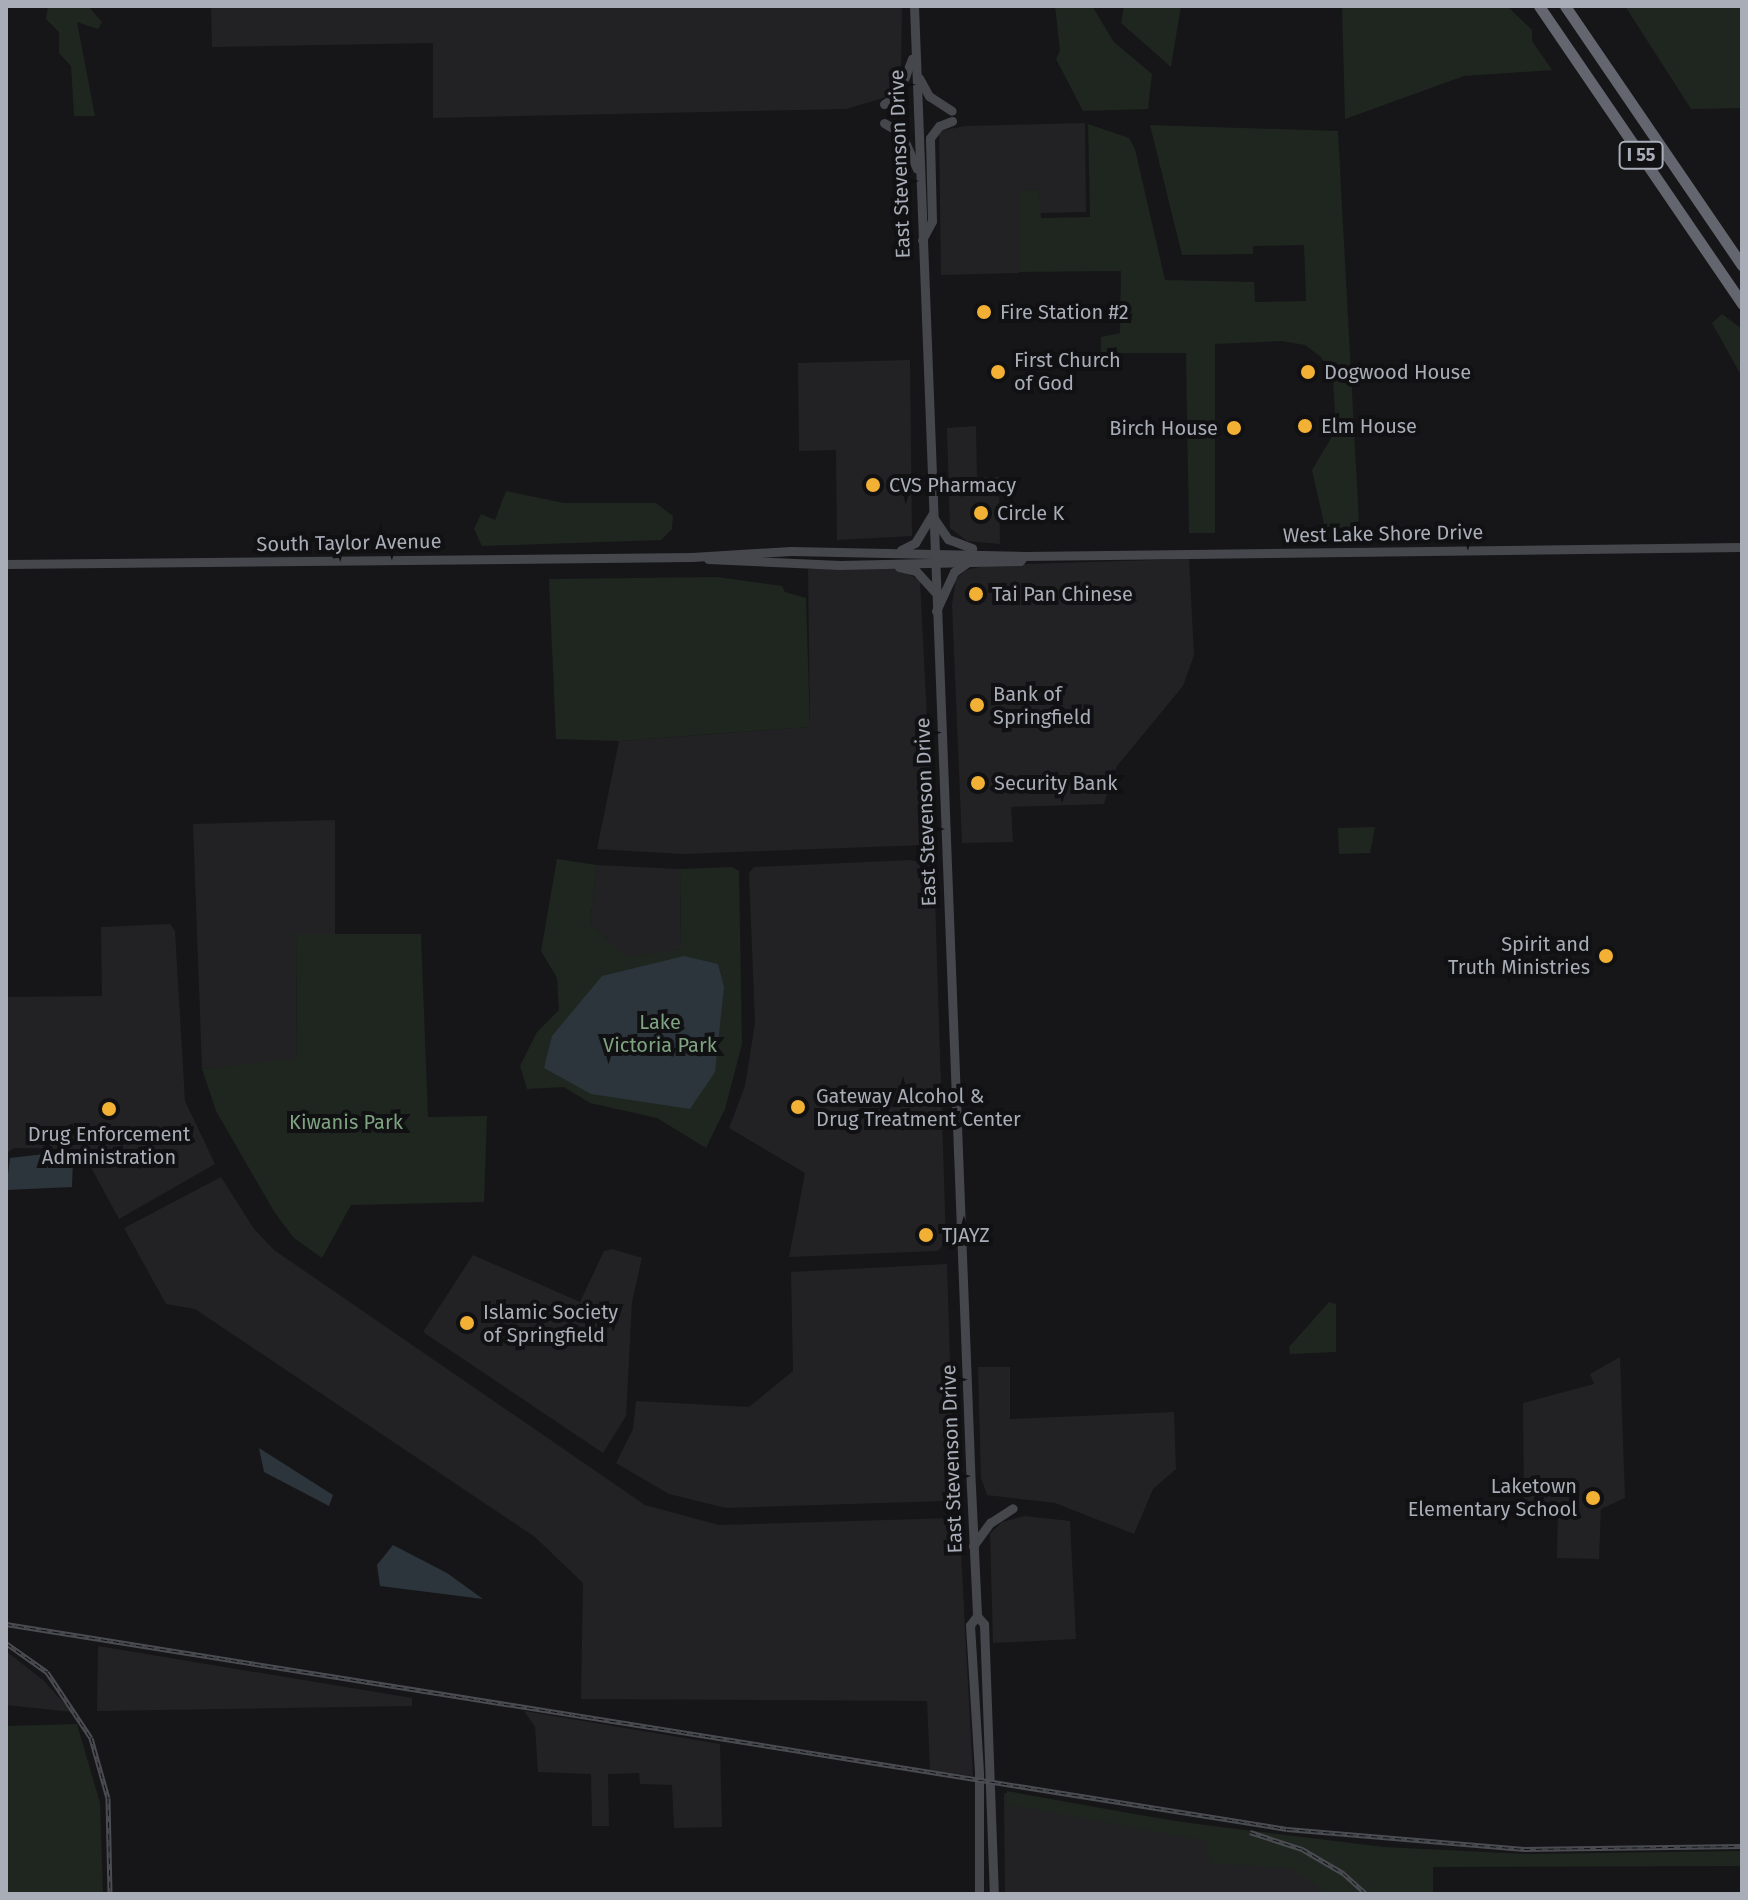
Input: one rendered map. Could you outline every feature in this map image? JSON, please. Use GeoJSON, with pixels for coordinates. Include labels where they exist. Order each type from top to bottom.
{"type":"FeatureCollection","features":[{"type":"Feature","properties":{"kind":"highway","name":"I 55"},"geometry":{"type":"LineString","coordinates":[[1539,6],[1742,304]]}},
{"type":"Feature","properties":{"kind":"highway","name":"I 55"},"geometry":{"type":"LineString","coordinates":[[1565,6],[1742,265]]}},
{"type":"Feature","properties":{"kind":"main road","name":"East Stevenson Drive"},"geometry":{"type":"LineString","coordinates":[[914,6],[973,1546],[977,1616],[984,1624],[994,1894]]}},
{"type":"Feature","properties":{"kind":"main road"},"geometry":{"type":"LineString","coordinates":[[884,104],[898,95],[915,52]]}},
{"type":"Feature","properties":{"kind":"main road"},"geometry":{"type":"LineString","coordinates":[[916,74],[929,96],[952,116],[930,138],[932,221],[921,243]]}},
{"type":"Feature","properties":{"kind":"main road"},"geometry":{"type":"LineString","coordinates":[[884,123],[903,135],[920,178]]}},
{"type":"Feature","properties":{"kind":"main road"},"geometry":{"type":"LineString","coordinates":[[895,551],[915,543],[932,515],[952,542],[987,553]]}},
{"type":"Feature","properties":{"kind":"main road","name":"West Lake Shore Drive"},"geometry":{"type":"LineString","coordinates":[[934,557],[987,553],[1024,556],[1742,547]]}},
{"type":"Feature","properties":{"kind":"main road","name":"South Taylor Avenue"},"geometry":{"type":"LineString","coordinates":[[6,564],[692,557],[895,551],[934,557]]}},
{"type":"Feature","properties":{"kind":"main road","name":"West Lake Shore Drive"},"geometry":{"type":"LineString","coordinates":[[934,557],[1020,561],[1024,556]]}},
{"type":"Feature","properties":{"kind":"main road","name":"South Taylor Avenue"},"geometry":{"type":"LineString","coordinates":[[692,557],[840,565],[934,557]]}},
{"type":"Feature","properties":{"kind":"main road"},"geometry":{"type":"LineString","coordinates":[[936,611],[954,572],[969,561]]}},
{"type":"Feature","properties":{"kind":"main road"},"geometry":{"type":"LineString","coordinates":[[840,565],[908,567],[935,592]]}},
{"type":"Feature","properties":{"kind":"main road"},"geometry":{"type":"LineString","coordinates":[[973,1546],[990,1523],[1013,1508]]}},
{"type":"Feature","properties":{"kind":"main road","name":"East Stevenson Drive"},"geometry":{"type":"LineString","coordinates":[[977,1616],[970,1625],[979,1894]]}},
{"type":"Feature","properties":{"kind":"shaded area"},"geometry":{"type":"Polygon","coordinates":[[[211,6],[902,6],[901,77],[890,96],[846,109],[433,118],[433,43],[212,47],[211,6]]]}},
{"type":"Feature","properties":{"kind":"shaded area"},"geometry":{"type":"Polygon","coordinates":[[[1085,123],[1086,212],[1039,213],[1038,189],[1019,191],[1019,273],[941,275],[939,131],[965,126],[1085,123]]]}},
{"type":"Feature","properties":{"kind":"shaded area"},"geometry":{"type":"Polygon","coordinates":[[[910,360],[912,536],[837,540],[836,450],[799,451],[798,363],[910,360]]]}},
{"type":"Feature","properties":{"kind":"shaded area"},"geometry":{"type":"Polygon","coordinates":[[[976,426],[977,477],[999,477],[1000,544],[967,541],[950,528],[947,428],[976,426]]]}},
{"type":"Feature","properties":{"kind":"shaded area"},"geometry":{"type":"Polygon","coordinates":[[[1189,559],[1194,655],[1183,686],[1117,766],[1104,804],[1011,807],[1013,842],[962,843],[952,605],[956,579],[966,570],[988,565],[1189,559]]]}},
{"type":"Feature","properties":{"kind":"shaded area"},"geometry":{"type":"Polygon","coordinates":[[[808,569],[897,569],[920,580],[933,839],[924,845],[682,854],[597,849],[619,741],[810,727],[808,569]]]}},
{"type":"Feature","properties":{"kind":"shaded area"},"geometry":{"type":"Polygon","coordinates":[[[335,820],[335,934],[296,934],[297,1059],[202,1069],[193,824],[335,820]]]}},
{"type":"Feature","properties":{"kind":"shaded area"},"geometry":{"type":"Polygon","coordinates":[[[910,860],[934,865],[946,1243],[937,1251],[789,1257],[805,1173],[729,1128],[745,1086],[755,1023],[749,873],[754,867],[910,860]]]}},
{"type":"Feature","properties":{"kind":"shaded area"},"geometry":{"type":"Polygon","coordinates":[[[597,865],[680,869],[681,949],[627,958],[590,924],[597,865]]]}},
{"type":"Feature","properties":{"kind":"shaded area"},"geometry":{"type":"Polygon","coordinates":[[[170,924],[175,931],[185,1101],[215,1164],[119,1219],[81,1149],[14,1148],[6,1154],[6,997],[102,996],[101,927],[170,924]]]}},
{"type":"Feature","properties":{"kind":"shaded area"},"geometry":{"type":"Polygon","coordinates":[[[684,956],[718,964],[724,987],[715,1072],[690,1109],[591,1094],[544,1068],[552,1036],[602,976],[684,956]]]}},
{"type":"Feature","properties":{"kind":"shaded area"},"geometry":{"type":"Polygon","coordinates":[[[61,1152],[73,1158],[72,1187],[6,1190],[10,1158],[61,1152]]]}},
{"type":"Feature","properties":{"kind":"shaded area"},"geometry":{"type":"Polygon","coordinates":[[[221,1177],[254,1229],[274,1250],[645,1505],[719,1525],[953,1518],[960,1534],[973,1776],[930,1770],[927,1701],[581,1699],[583,1583],[535,1537],[195,1309],[166,1304],[124,1228],[221,1177]]]}},
{"type":"Feature","properties":{"kind":"shaded area"},"geometry":{"type":"Polygon","coordinates":[[[612,1249],[642,1258],[632,1302],[626,1416],[603,1453],[423,1332],[473,1255],[580,1302],[604,1251],[612,1249]]]}},
{"type":"Feature","properties":{"kind":"shaded area"},"geometry":{"type":"Polygon","coordinates":[[[947,1264],[954,1494],[946,1501],[726,1508],[669,1494],[616,1463],[633,1429],[636,1401],[749,1407],[793,1371],[791,1272],[947,1264]]]}},
{"type":"Feature","properties":{"kind":"shaded area"},"geometry":{"type":"Polygon","coordinates":[[[1620,1357],[1625,1498],[1601,1509],[1599,1559],[1557,1558],[1558,1510],[1524,1508],[1523,1403],[1594,1384],[1590,1374],[1620,1357]]]}},
{"type":"Feature","properties":{"kind":"shaded area"},"geometry":{"type":"Polygon","coordinates":[[[978,1367],[1010,1367],[1010,1419],[1174,1412],[1176,1469],[1153,1489],[1134,1534],[1055,1503],[987,1495],[981,1478],[978,1367]]]}},
{"type":"Feature","properties":{"kind":"shaded area"},"geometry":{"type":"Polygon","coordinates":[[[259,1448],[333,1495],[329,1506],[264,1472],[259,1448]]]}},
{"type":"Feature","properties":{"kind":"shaded area"},"geometry":{"type":"Polygon","coordinates":[[[1025,1516],[1070,1521],[1076,1639],[993,1643],[990,1534],[1002,1522],[1025,1516]]]}},
{"type":"Feature","properties":{"kind":"shaded area"},"geometry":{"type":"Polygon","coordinates":[[[393,1545],[447,1573],[483,1599],[380,1586],[377,1565],[393,1545]]]}},
{"type":"Feature","properties":{"kind":"shaded area"},"geometry":{"type":"Polygon","coordinates":[[[98,1646],[412,1698],[412,1706],[97,1711],[98,1646]]]}},
{"type":"Feature","properties":{"kind":"shaded area"},"geometry":{"type":"Polygon","coordinates":[[[6,1651],[43,1680],[72,1712],[6,1705],[6,1651]]]}},
{"type":"Feature","properties":{"kind":"shaded area"},"geometry":{"type":"Polygon","coordinates":[[[524,1711],[720,1744],[722,1827],[674,1828],[672,1785],[640,1784],[639,1773],[608,1774],[609,1826],[592,1826],[591,1774],[538,1772],[535,1727],[524,1711]]]}},
{"type":"Feature","properties":{"kind":"shaded area"},"geometry":{"type":"Polygon","coordinates":[[[1004,1793],[1423,1861],[1424,1894],[1005,1894],[1004,1793]]]}},
{"type":"Feature","properties":{"kind":"green space"},"geometry":{"type":"Polygon","coordinates":[[[48,6],[88,6],[102,22],[98,29],[77,22],[95,116],[74,116],[71,66],[59,53],[59,32],[46,19],[48,6]]]}},
{"type":"Feature","properties":{"kind":"green space"},"geometry":{"type":"Polygon","coordinates":[[[1055,6],[1092,6],[1114,42],[1152,74],[1148,109],[1083,111],[1056,59],[1060,51],[1055,6]]]}},
{"type":"Feature","properties":{"kind":"green space"},"geometry":{"type":"Polygon","coordinates":[[[1124,6],[1181,6],[1171,67],[1121,23],[1124,6]]]}},
{"type":"Feature","properties":{"kind":"green space"},"geometry":{"type":"Polygon","coordinates":[[[1342,6],[1507,6],[1532,30],[1532,41],[1552,70],[1464,76],[1345,119],[1342,6]]]}},
{"type":"Feature","properties":{"kind":"green space"},"geometry":{"type":"Polygon","coordinates":[[[1625,6],[1742,6],[1742,108],[1691,109],[1625,6]]]}},
{"type":"Feature","properties":{"kind":"green space"},"geometry":{"type":"Polygon","coordinates":[[[1088,124],[1129,138],[1135,149],[1165,280],[1254,282],[1255,302],[1306,301],[1304,245],[1253,246],[1253,254],[1182,255],[1150,125],[1338,131],[1360,541],[1328,541],[1312,470],[1336,430],[1333,380],[1321,357],[1305,345],[1281,341],[1215,344],[1215,533],[1189,533],[1186,353],[1101,353],[1101,337],[1120,333],[1121,271],[1019,272],[1019,191],[1038,189],[1041,218],[1090,217],[1088,124]]]}},
{"type":"Feature","properties":{"kind":"green space"},"geometry":{"type":"Polygon","coordinates":[[[1722,314],[1742,329],[1742,377],[1712,323],[1722,314]]]}},
{"type":"Feature","properties":{"kind":"green space"},"geometry":{"type":"Polygon","coordinates":[[[506,491],[564,503],[656,503],[673,516],[672,529],[661,540],[482,546],[474,529],[481,514],[495,520],[506,491]]]}},
{"type":"Feature","properties":{"kind":"green space"},"geometry":{"type":"Polygon","coordinates":[[[717,577],[782,586],[785,592],[806,598],[810,727],[619,741],[556,739],[549,579],[717,577]]]}},
{"type":"Feature","properties":{"kind":"green space"},"geometry":{"type":"Polygon","coordinates":[[[1375,827],[1370,853],[1339,854],[1338,828],[1375,827]]]}},
{"type":"Feature","properties":{"kind":"green space","name":"Lake Victoria Park"},"geometry":{"type":"Polygon","coordinates":[[[557,859],[597,865],[590,924],[627,957],[681,949],[680,869],[732,867],[739,871],[742,1044],[725,1109],[706,1148],[657,1118],[590,1103],[564,1087],[527,1089],[520,1066],[537,1032],[559,1010],[557,978],[541,951],[557,859]]]}},
{"type":"Feature","properties":{"kind":"green space","name":"Kiwanis Park"},"geometry":{"type":"Polygon","coordinates":[[[296,934],[421,934],[428,1117],[487,1116],[484,1202],[351,1205],[322,1258],[294,1238],[275,1213],[216,1111],[202,1069],[297,1058],[296,934]]]}},
{"type":"Feature","properties":{"kind":"green space"},"geometry":{"type":"Polygon","coordinates":[[[1329,1302],[1336,1304],[1336,1352],[1290,1354],[1289,1347],[1329,1302]]]}},
{"type":"Feature","properties":{"kind":"green space"},"geometry":{"type":"Polygon","coordinates":[[[77,1724],[100,1803],[103,1894],[6,1894],[6,1726],[77,1724]]]}},
{"type":"Feature","properties":{"kind":"green space"},"geometry":{"type":"Polygon","coordinates":[[[1007,1791],[1173,1821],[1384,1847],[1528,1854],[1742,1851],[1742,1866],[1433,1867],[1433,1894],[1330,1894],[1290,1868],[1210,1863],[1206,1841],[1006,1804],[1007,1791]]]}},
{"type":"Feature","properties":{"kind":"railway"},"geometry":{"type":"LineString","coordinates":[[6,1624],[1287,1829],[1524,1849],[1742,1846]]}},
{"type":"Feature","properties":{"kind":"railway"},"geometry":{"type":"LineString","coordinates":[[6,1643],[47,1672],[91,1738],[108,1798],[110,1894]]}},
{"type":"Feature","properties":{"kind":"railway"},"geometry":{"type":"LineString","coordinates":[[1250,1832],[1302,1849],[1343,1873],[1366,1894]]}},
{"type":"Feature","properties":{"kind":"place","name":"Fire Station #2"},"geometry":{"type":"Point","coordinates":[984,312]}},
{"type":"Feature","properties":{"kind":"place","name":"First Church of God"},"geometry":{"type":"Point","coordinates":[998,372]}},
{"type":"Feature","properties":{"kind":"place","name":"Dogwood House"},"geometry":{"type":"Point","coordinates":[1308,372]}},
{"type":"Feature","properties":{"kind":"place","name":"Elm House"},"geometry":{"type":"Point","coordinates":[1305,426]}},
{"type":"Feature","properties":{"kind":"place","name":"Birch House"},"geometry":{"type":"Point","coordinates":[1234,428]}},
{"type":"Feature","properties":{"kind":"place","name":"CVS Pharmacy"},"geometry":{"type":"Point","coordinates":[873,485]}},
{"type":"Feature","properties":{"kind":"place","name":"Circle K"},"geometry":{"type":"Point","coordinates":[981,513]}},
{"type":"Feature","properties":{"kind":"place","name":"Tai Pan Chinese"},"geometry":{"type":"Point","coordinates":[976,594]}},
{"type":"Feature","properties":{"kind":"place","name":"Bank of Springfield"},"geometry":{"type":"Point","coordinates":[977,705]}},
{"type":"Feature","properties":{"kind":"place","name":"Security Bank"},"geometry":{"type":"Point","coordinates":[978,783]}},
{"type":"Feature","properties":{"kind":"place","name":"Spirit and Truth Ministries"},"geometry":{"type":"Point","coordinates":[1606,956]}},
{"type":"Feature","properties":{"kind":"place","name":"Gateway Alcohol & Drug Treatment Center"},"geometry":{"type":"Point","coordinates":[798,1107]}},
{"type":"Feature","properties":{"kind":"place","name":"Drug Enforcement Administration"},"geometry":{"type":"Point","coordinates":[109,1109]}},
{"type":"Feature","properties":{"kind":"place","name":"TJAYZ"},"geometry":{"type":"Point","coordinates":[926,1235]}},
{"type":"Feature","properties":{"kind":"place","name":"Islamic Society of Springfield"},"geometry":{"type":"Point","coordinates":[467,1323]}},
{"type":"Feature","properties":{"kind":"place","name":"Laketown Elementary School"},"geometry":{"type":"Point","coordinates":[1593,1498]}}]}
